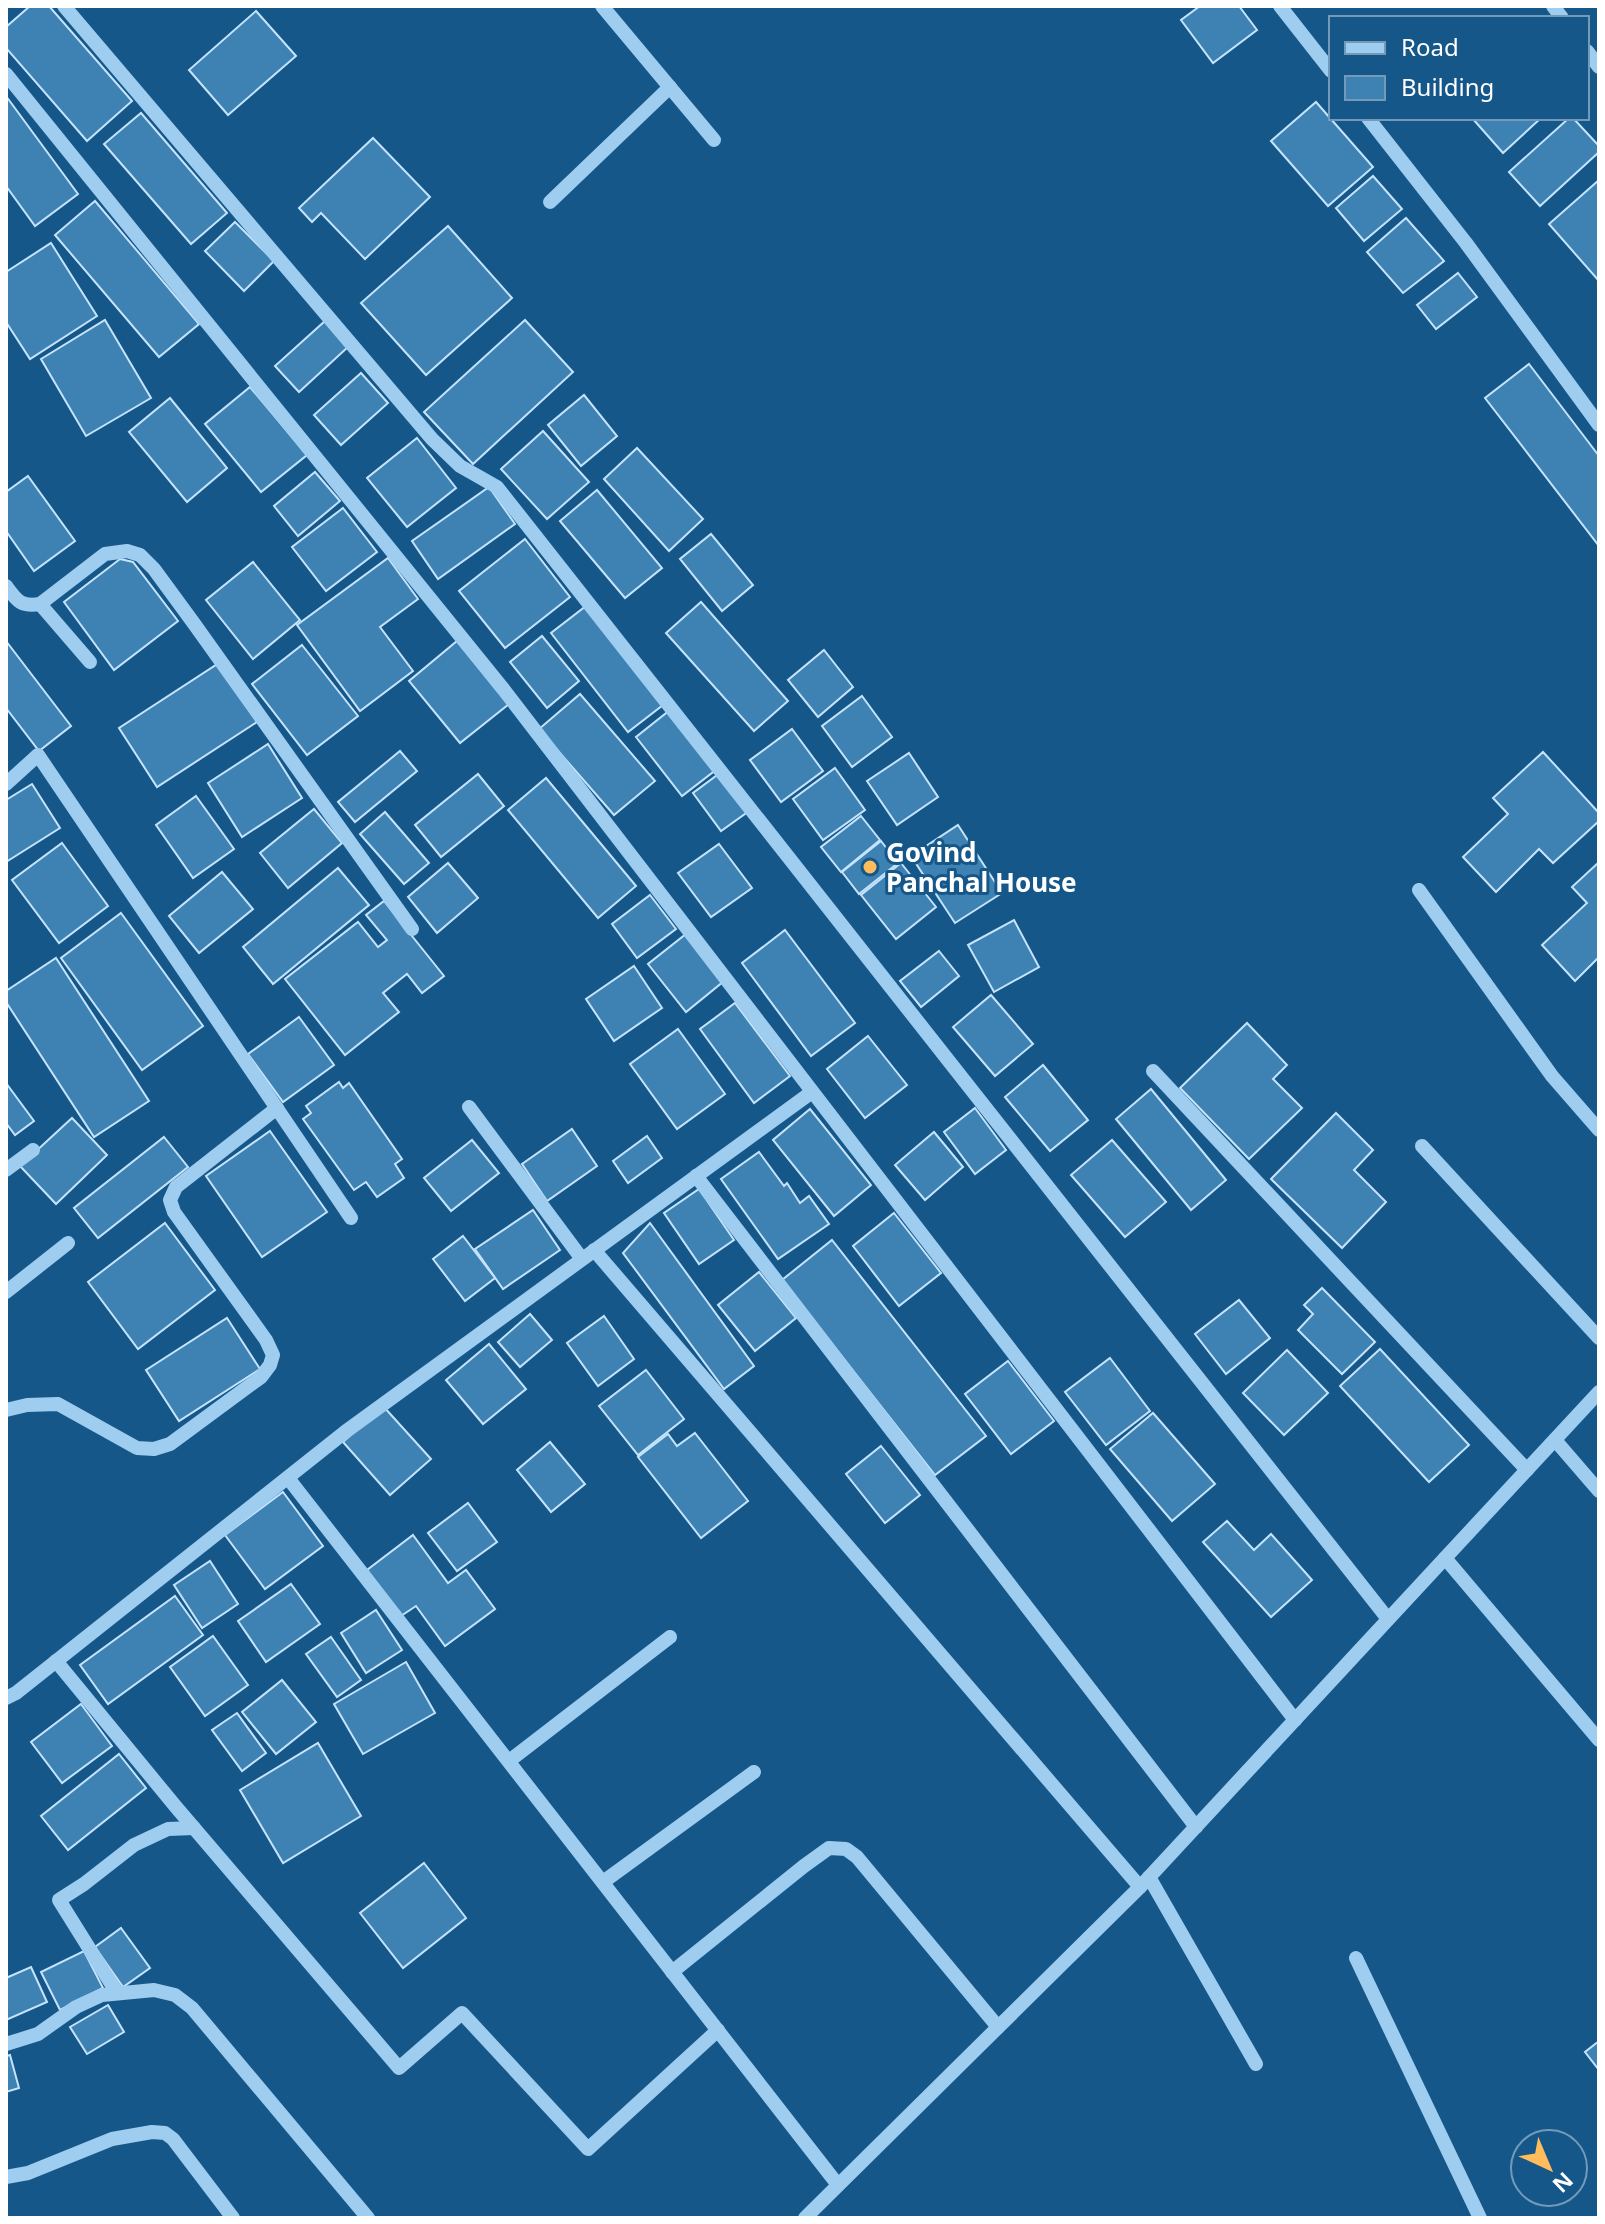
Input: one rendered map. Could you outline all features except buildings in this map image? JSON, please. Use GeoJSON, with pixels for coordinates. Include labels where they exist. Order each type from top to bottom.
{"type":"FeatureCollection","features":[{"type":"Feature","properties":{"kind":"street"},"geometry":{"type":"LineString","coordinates":[[64,6],[432,439],[460,466],[497,487],[1388,1619]]}},
{"type":"Feature","properties":{"kind":"street"},"geometry":{"type":"LineString","coordinates":[[602,6],[714,140]]}},
{"type":"Feature","properties":{"kind":"street"},"geometry":{"type":"LineString","coordinates":[[1280,6],[1329,68]]}},
{"type":"Feature","properties":{"kind":"street"},"geometry":{"type":"LineString","coordinates":[[6,74],[504,690],[1295,1720]]}},
{"type":"Feature","properties":{"kind":"street"},"geometry":{"type":"LineString","coordinates":[[550,202],[670,87]]}},
{"type":"Feature","properties":{"kind":"street"},"geometry":{"type":"LineString","coordinates":[[1370,120],[1466,243],[1599,425]]}},
{"type":"Feature","properties":{"kind":"street"},"geometry":{"type":"LineString","coordinates":[[6,586],[16,600],[28,606],[40,604],[105,554],[127,551],[140,555],[195,625],[412,929]]}},
{"type":"Feature","properties":{"kind":"street"},"geometry":{"type":"LineString","coordinates":[[40,604],[90,662]]}},
{"type":"Feature","properties":{"kind":"street"},"geometry":{"type":"LineString","coordinates":[[6,784],[38,755],[351,1218]]}},
{"type":"Feature","properties":{"kind":"street"},"geometry":{"type":"LineString","coordinates":[[1419,890],[1552,1076],[1599,1130]]}},
{"type":"Feature","properties":{"kind":"street"},"geometry":{"type":"LineString","coordinates":[[1153,1071],[1527,1470]]}},
{"type":"Feature","properties":{"kind":"street"},"geometry":{"type":"LineString","coordinates":[[6,1698],[345,1432],[812,1092]]}},
{"type":"Feature","properties":{"kind":"street"},"geometry":{"type":"LineString","coordinates":[[469,1107],[588,1254],[1144,1882],[1256,2064]]}},
{"type":"Feature","properties":{"kind":"street"},"geometry":{"type":"LineString","coordinates":[[6,1410],[27,1405],[58,1404],[137,1448],[154,1449],[170,1444],[261,1377],[273,1355],[270,1347],[174,1212],[170,1200],[176,1187],[277,1108]]}},
{"type":"Feature","properties":{"kind":"street"},"geometry":{"type":"LineString","coordinates":[[1422,1146],[1599,1338]]}},
{"type":"Feature","properties":{"kind":"street"},"geometry":{"type":"LineString","coordinates":[[6,1170],[33,1150]]}},
{"type":"Feature","properties":{"kind":"street"},"geometry":{"type":"LineString","coordinates":[[696,1176],[1196,1827]]}},
{"type":"Feature","properties":{"kind":"street"},"geometry":{"type":"LineString","coordinates":[[6,1292],[68,1243]]}},
{"type":"Feature","properties":{"kind":"street"},"geometry":{"type":"LineString","coordinates":[[805,2218],[1144,1882],[1599,1392]]}},
{"type":"Feature","properties":{"kind":"street"},"geometry":{"type":"LineString","coordinates":[[1555,1440],[1599,1491]]}},
{"type":"Feature","properties":{"kind":"street"},"geometry":{"type":"LineString","coordinates":[[288,1478],[838,2185]]}},
{"type":"Feature","properties":{"kind":"street"},"geometry":{"type":"LineString","coordinates":[[1445,1558],[1599,1740]]}},
{"type":"Feature","properties":{"kind":"street"},"geometry":{"type":"LineString","coordinates":[[509,1761],[670,1637]]}},
{"type":"Feature","properties":{"kind":"street"},"geometry":{"type":"LineString","coordinates":[[56,1661],[399,2068],[462,2013],[588,2149],[718,2030]]}},
{"type":"Feature","properties":{"kind":"street"},"geometry":{"type":"LineString","coordinates":[[603,1882],[754,1772]]}},
{"type":"Feature","properties":{"kind":"street"},"geometry":{"type":"LineString","coordinates":[[117,1993],[59,1900],[134,1845],[168,1829],[194,1828]]}},
{"type":"Feature","properties":{"kind":"street"},"geometry":{"type":"LineString","coordinates":[[672,1972],[829,1848],[846,1849],[857,1857],[998,2027]]}},
{"type":"Feature","properties":{"kind":"street"},"geometry":{"type":"LineString","coordinates":[[1356,1958],[1480,2218]]}},
{"type":"Feature","properties":{"kind":"street"},"geometry":{"type":"LineString","coordinates":[[6,2044],[38,2034],[76,2007],[102,1995],[154,1990],[175,1995],[192,2008],[368,2218]]}},
{"type":"Feature","properties":{"kind":"street"},"geometry":{"type":"LineString","coordinates":[[6,2177],[28,2173],[112,2139],[152,2132],[165,2133],[173,2139],[233,2218]]}},
{"type":"Feature","properties":{"kind":"place","name":"Govind Panchal House"},"geometry":{"type":"Point","coordinates":[870,867]}}]}
